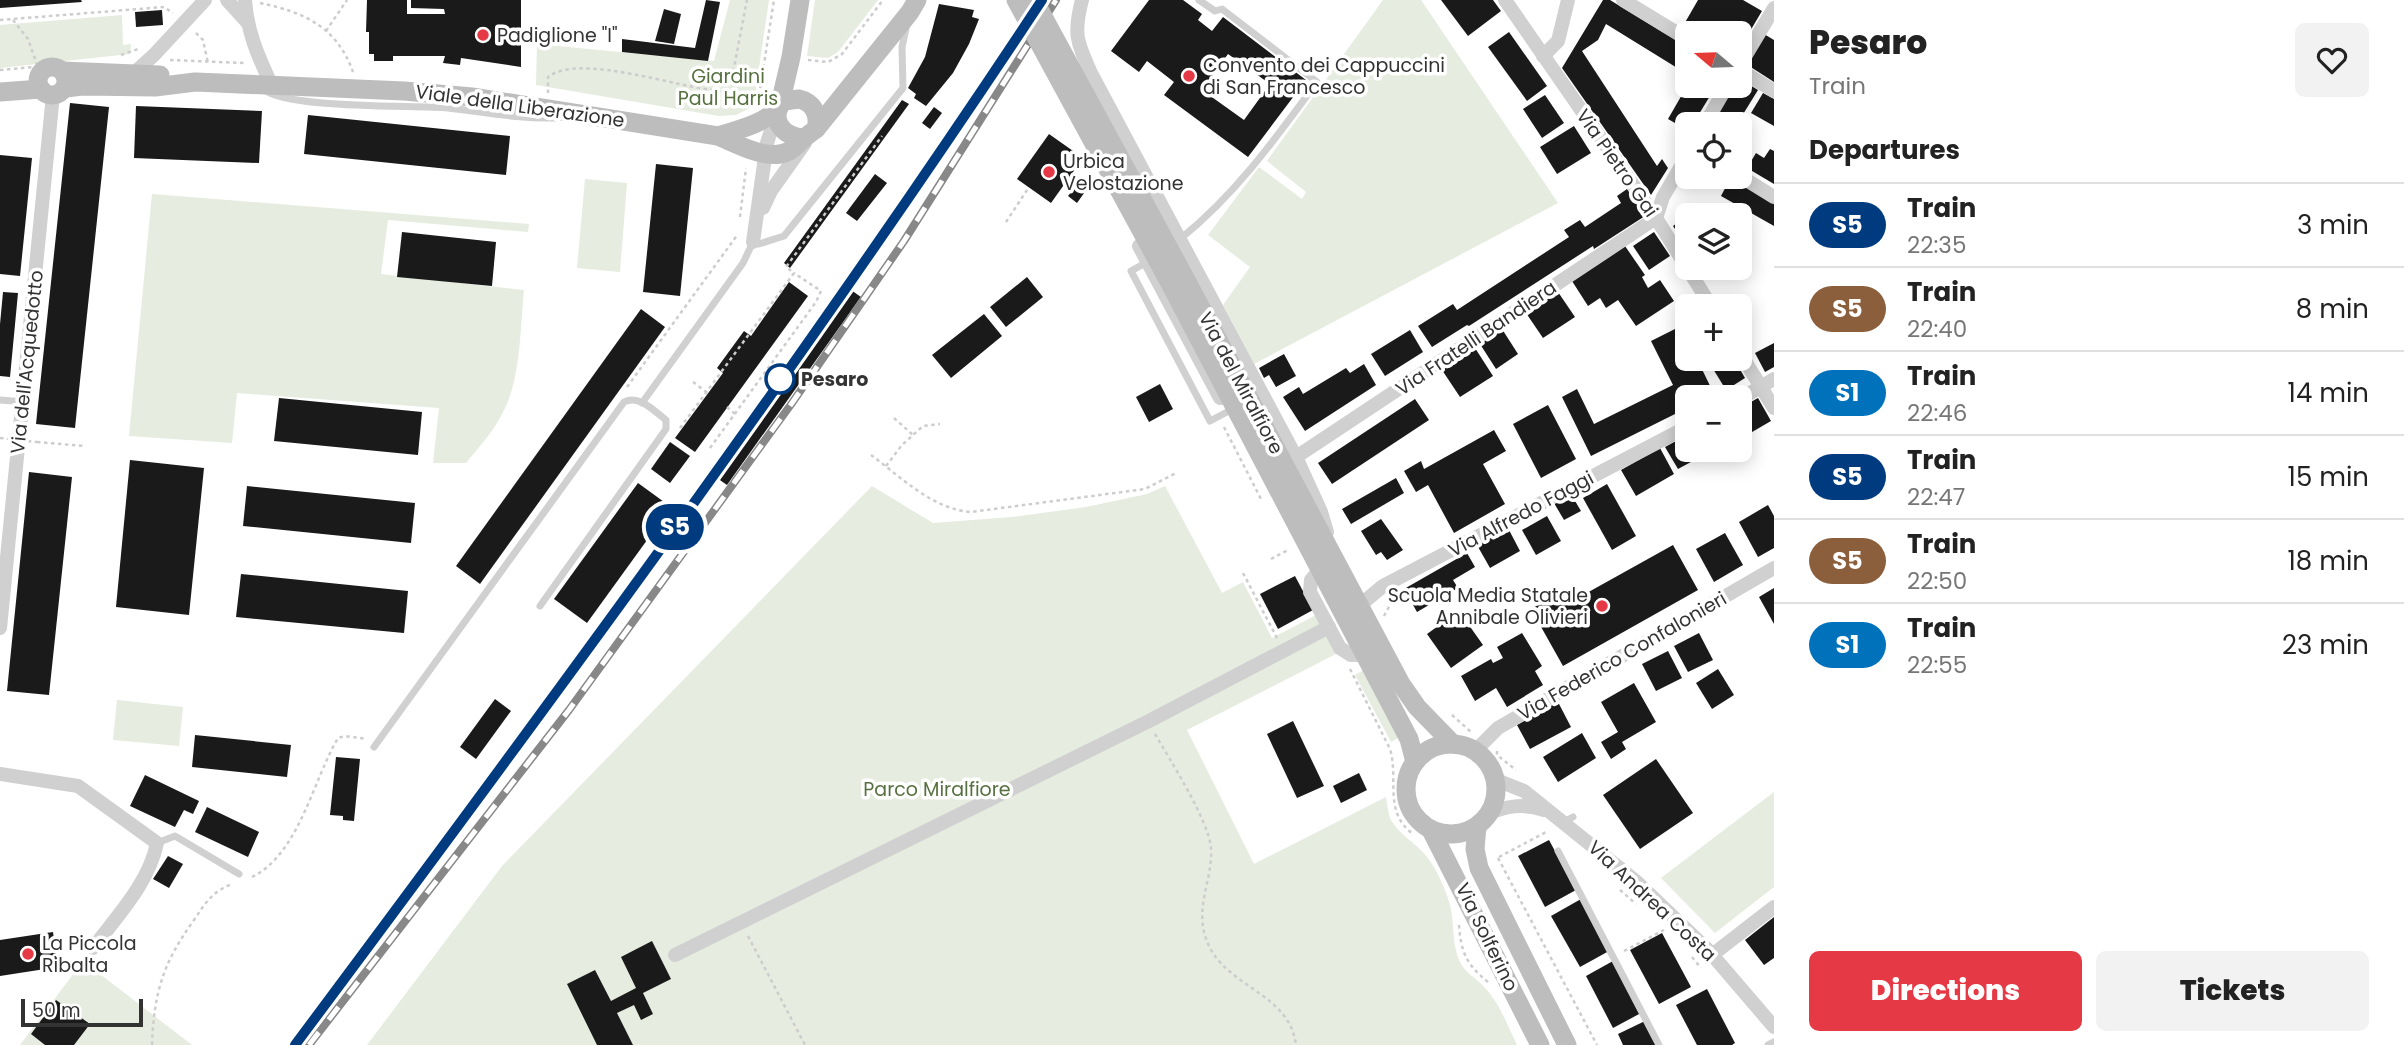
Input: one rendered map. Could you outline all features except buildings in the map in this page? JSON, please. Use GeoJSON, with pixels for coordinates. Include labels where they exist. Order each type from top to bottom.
{"type":"FeatureCollection","features":[{"type":"Feature","properties":{"kind":"main road"},"geometry":{"type":"LineString","coordinates":[[798,58],[778,109],[785,132],[798,138],[810,133],[817,114],[807,102],[798,58],[800,0]]}},
{"type":"Feature","properties":{"kind":"main road"},"geometry":{"type":"LineString","coordinates":[[765,153],[784,154],[810,133],[914,6],[929,0]]}},
{"type":"Feature","properties":{"kind":"main road","name":"Via del Miralfiore"},"geometry":{"type":"LineString","coordinates":[[1016,0],[1036,13],[1328,564],[1365,655],[1409,739],[1415,762]]}},
{"type":"Feature","properties":{"kind":"main road","name":"Viale della Liberazione"},"geometry":{"type":"LineString","coordinates":[[0,92],[50,81],[134,73],[195,82],[404,90],[525,101],[575,113],[718,136],[765,153]]}},
{"type":"Feature","properties":{"kind":"main road","name":"Viale della Liberazione"},"geometry":{"type":"LineString","coordinates":[[0,78],[83,86],[155,87],[195,82]]}},
{"type":"Feature","properties":{"kind":"main road"},"geometry":{"type":"LineString","coordinates":[[778,109],[790,99],[807,102],[843,93]]}},
{"type":"Feature","properties":{"kind":"main road","name":"Viale della Liberazione"},"geometry":{"type":"LineString","coordinates":[[718,136],[752,126],[778,109]]}},
{"type":"Feature","properties":{"kind":"main road","name":"Via del Miralfiore"},"geometry":{"type":"LineString","coordinates":[[1328,564],[1359,606],[1417,708],[1452,744]]}},
{"type":"Feature","properties":{"kind":"main road"},"geometry":{"type":"LineString","coordinates":[[1475,742],[1494,779],[1495,791],[1482,820],[1455,834],[1422,832],[1420,822],[1407,800],[1408,774],[1415,762],[1432,749],[1475,742]]}},
{"type":"Feature","properties":{"kind":"main road","name":"Via Solferino"},"geometry":{"type":"LineString","coordinates":[[1482,820],[1475,849],[1479,868],[1567,1045]]}},
{"type":"Feature","properties":{"kind":"main road","name":"Via Solferino"},"geometry":{"type":"LineString","coordinates":[[1422,832],[1540,1045]]}},
{"type":"Feature","properties":{"kind":"street"},"geometry":{"type":"LineString","coordinates":[[134,73],[155,55],[205,0]]}},
{"type":"Feature","properties":{"kind":"street"},"geometry":{"type":"LineString","coordinates":[[227,0],[247,22]]}},
{"type":"Feature","properties":{"kind":"street"},"geometry":{"type":"LineString","coordinates":[[245,0],[247,22],[264,84]]}},
{"type":"Feature","properties":{"kind":"street"},"geometry":{"type":"LineString","coordinates":[[1082,0],[1076,23],[1079,46],[1091,73],[1296,457],[1321,512],[1328,564],[1311,580],[1310,592],[1340,648],[1351,655],[1365,655]]}},
{"type":"Feature","properties":{"kind":"street","name":"Via Pietro Gai"},"geometry":{"type":"LineString","coordinates":[[1505,0],[1656,218],[1704,294]]}},
{"type":"Feature","properties":{"kind":"street"},"geometry":{"type":"LineString","coordinates":[[1543,56],[1558,41],[1568,0]]}},
{"type":"Feature","properties":{"kind":"street"},"geometry":{"type":"LineString","coordinates":[[1623,0],[1675,31]]}},
{"type":"Feature","properties":{"kind":"street"},"geometry":{"type":"LineString","coordinates":[[1752,45],[1774,8]]}},
{"type":"Feature","properties":{"kind":"street","name":"Via del Miralfiore"},"geometry":{"type":"LineString","coordinates":[[1091,73],[1064,108],[1147,261],[1222,414],[1290,533],[1328,564]]}},
{"type":"Feature","properties":{"kind":"street"},"geometry":{"type":"LineString","coordinates":[[1752,77],[1774,91]]}},
{"type":"Feature","properties":{"kind":"street","name":"Via dell'Acquedotto"},"geometry":{"type":"LineString","coordinates":[[0,628],[24,402],[50,81]]}},
{"type":"Feature","properties":{"kind":"street"},"geometry":{"type":"LineString","coordinates":[[753,242],[765,153],[778,109]]}},
{"type":"Feature","properties":{"kind":"street"},"geometry":{"type":"LineString","coordinates":[[758,218],[771,191],[810,133]]}},
{"type":"Feature","properties":{"kind":"street"},"geometry":{"type":"LineString","coordinates":[[1656,218],[1663,197],[1675,176]]}},
{"type":"Feature","properties":{"kind":"street"},"geometry":{"type":"LineString","coordinates":[[1752,184],[1774,197]]}},
{"type":"Feature","properties":{"kind":"street"},"geometry":{"type":"LineString","coordinates":[[1131,231],[1140,222],[1150,218],[1160,220],[1175,232]]}},
{"type":"Feature","properties":{"kind":"street","name":"Via Fratelli Bandiera"},"geometry":{"type":"LineString","coordinates":[[1296,457],[1656,218]]}},
{"type":"Feature","properties":{"kind":"street"},"geometry":{"type":"LineString","coordinates":[[1147,261],[1158,254],[1175,232]]}},
{"type":"Feature","properties":{"kind":"street"},"geometry":{"type":"LineString","coordinates":[[1752,366],[1768,383],[1774,408]]}},
{"type":"Feature","properties":{"kind":"street"},"geometry":{"type":"LineString","coordinates":[[1752,392],[1768,383]]}},
{"type":"Feature","properties":{"kind":"street","name":"Via Alfredo Faggi"},"geometry":{"type":"LineString","coordinates":[[1359,606],[1384,586],[1675,433]]}},
{"type":"Feature","properties":{"kind":"street","name":"Via Federico Confalonieri"},"geometry":{"type":"LineString","coordinates":[[1475,742],[1774,568]]}},
{"type":"Feature","properties":{"kind":"street"},"geometry":{"type":"LineString","coordinates":[[675,955],[1149,721],[1329,627]]}},
{"type":"Feature","properties":{"kind":"street"},"geometry":{"type":"LineString","coordinates":[[0,774],[78,786],[157,843],[153,859],[142,881],[93,948]]}},
{"type":"Feature","properties":{"kind":"street","name":"Via Andrea Costa"},"geometry":{"type":"LineString","coordinates":[[1494,779],[1524,791],[1552,813]]}},
{"type":"Feature","properties":{"kind":"street","name":"Via Andrea Costa"},"geometry":{"type":"LineString","coordinates":[[1482,820],[1507,806],[1522,806],[1569,820],[1712,955],[1774,1027]]}},
{"type":"Feature","properties":{"kind":"street"},"geometry":{"type":"LineString","coordinates":[[1712,955],[1774,907]]}},
{"type":"Feature","properties":{"kind":"lane"},"geometry":{"type":"LineString","coordinates":[[1175,232],[1198,224],[1259,160],[1317,82],[1222,9],[1215,11],[1199,0]]}},
{"type":"Feature","properties":{"kind":"lane"},"geometry":{"type":"LineString","coordinates":[[642,403],[743,263],[753,242],[759,244],[784,236],[903,88],[902,47],[914,6]]}},
{"type":"Feature","properties":{"kind":"lane"},"geometry":{"type":"LineString","coordinates":[[264,84],[269,95],[309,102],[446,108],[539,119],[560,118],[575,113]]}},
{"type":"Feature","properties":{"kind":"lane"},"geometry":{"type":"LineString","coordinates":[[1147,261],[1131,271],[1210,421],[1222,414]]}},
{"type":"Feature","properties":{"kind":"lane"},"geometry":{"type":"LineString","coordinates":[[374,747],[624,402],[630,399],[642,403],[666,420],[666,429],[540,606]]}},
{"type":"Feature","properties":{"kind":"lane"},"geometry":{"type":"LineString","coordinates":[[0,400],[24,402]]}},
{"type":"Feature","properties":{"kind":"lane"},"geometry":{"type":"LineString","coordinates":[[157,843],[175,836],[239,874]]}},
{"type":"Feature","properties":{"kind":"lane"},"geometry":{"type":"LineString","coordinates":[[1558,852],[1659,1045]]}},
{"type":"Feature","properties":{"kind":"lane"},"geometry":{"type":"LineString","coordinates":[[1768,1045],[1774,1042]]}},
{"type":"Feature","properties":{"kind":"path"},"geometry":{"type":"LineString","coordinates":[[326,31],[347,0]]}},
{"type":"Feature","properties":{"kind":"path"},"geometry":{"type":"LineString","coordinates":[[548,100],[548,77],[554,72],[583,67],[722,91],[732,78],[747,0]]}},
{"type":"Feature","properties":{"kind":"path"},"geometry":{"type":"LineString","coordinates":[[757,104],[774,0]]}},
{"type":"Feature","properties":{"kind":"path"},"geometry":{"type":"LineString","coordinates":[[798,58],[828,62],[842,54],[883,0]]}},
{"type":"Feature","properties":{"kind":"path"},"geometry":{"type":"LineString","coordinates":[[260,3],[286,8],[310,18],[326,31],[349,61],[354,76]]}},
{"type":"Feature","properties":{"kind":"path"},"geometry":{"type":"LineString","coordinates":[[0,20],[164,7],[176,15]]}},
{"type":"Feature","properties":{"kind":"path"},"geometry":{"type":"LineString","coordinates":[[12,19],[27,39],[50,81]]}},
{"type":"Feature","properties":{"kind":"path"},"geometry":{"type":"LineString","coordinates":[[193,30],[203,40],[208,63]]}},
{"type":"Feature","properties":{"kind":"path"},"geometry":{"type":"LineString","coordinates":[[176,62],[246,63]]}},
{"type":"Feature","properties":{"kind":"path"},"geometry":{"type":"LineString","coordinates":[[0,70],[50,81]]}},
{"type":"Feature","properties":{"kind":"path"},"geometry":{"type":"LineString","coordinates":[[710,448],[763,379],[816,302],[821,291],[786,267],[883,134]]}},
{"type":"Feature","properties":{"kind":"path"},"geometry":{"type":"LineString","coordinates":[[624,391],[737,235],[747,161]]}},
{"type":"Feature","properties":{"kind":"path"},"geometry":{"type":"LineString","coordinates":[[1006,222],[1029,187]]}},
{"type":"Feature","properties":{"kind":"path"},"geometry":{"type":"LineString","coordinates":[[680,428],[794,273]]}},
{"type":"Feature","properties":{"kind":"path"},"geometry":{"type":"LineString","coordinates":[[731,358],[736,358]]}},
{"type":"Feature","properties":{"kind":"path"},"geometry":{"type":"LineString","coordinates":[[693,382],[707,393]]}},
{"type":"Feature","properties":{"kind":"path"},"geometry":{"type":"LineString","coordinates":[[727,407],[736,414]]}},
{"type":"Feature","properties":{"kind":"path"},"geometry":{"type":"LineString","coordinates":[[1222,414],[1263,502]]}},
{"type":"Feature","properties":{"kind":"path"},"geometry":{"type":"LineString","coordinates":[[894,418],[913,435]]}},
{"type":"Feature","properties":{"kind":"path"},"geometry":{"type":"LineString","coordinates":[[886,467],[901,445],[923,426],[940,424]]}},
{"type":"Feature","properties":{"kind":"path"},"geometry":{"type":"LineString","coordinates":[[0,438],[83,446]]}},
{"type":"Feature","properties":{"kind":"path"},"geometry":{"type":"LineString","coordinates":[[871,455],[939,505],[954,511],[971,512],[1145,489],[1176,473]]}},
{"type":"Feature","properties":{"kind":"path"},"geometry":{"type":"LineString","coordinates":[[1271,559],[1288,550]]}},
{"type":"Feature","properties":{"kind":"path"},"geometry":{"type":"LineString","coordinates":[[1243,573],[1284,650]]}},
{"type":"Feature","properties":{"kind":"path"},"geometry":{"type":"LineString","coordinates":[[1389,626],[1384,615],[1392,601]]}},
{"type":"Feature","properties":{"kind":"path"},"geometry":{"type":"LineString","coordinates":[[1340,648],[1395,763],[1392,797],[1396,814],[1405,829],[1422,832]]}},
{"type":"Feature","properties":{"kind":"path"},"geometry":{"type":"LineString","coordinates":[[1448,712],[1475,742]]}},
{"type":"Feature","properties":{"kind":"path"},"geometry":{"type":"LineString","coordinates":[[1149,721],[1207,829],[1211,858],[1202,898],[1202,911],[1210,947],[1224,967],[1268,998],[1285,1016],[1296,1045]]}},
{"type":"Feature","properties":{"kind":"path"},"geometry":{"type":"LineString","coordinates":[[1542,826],[1548,831],[1498,858],[1597,1045]]}},
{"type":"Feature","properties":{"kind":"path"},"geometry":{"type":"LineString","coordinates":[[1619,889],[1637,905]]}},
{"type":"Feature","properties":{"kind":"path"},"geometry":{"type":"LineString","coordinates":[[742,923],[805,1045]]}},
{"type":"Feature","properties":{"kind":"path"},"geometry":{"type":"LineString","coordinates":[[1613,957],[1664,930],[1672,938]]}},
{"type":"Feature","properties":{"kind":"path"},"geometry":{"type":"LineString","coordinates":[[1688,954],[1705,972]]}},
{"type":"Feature","properties":{"kind":"green space","name":"Giardini Paul Harris"},"geometry":{"type":"Polygon","coordinates":[[[730,0],[769,0],[755,95],[750,108],[736,115],[719,116],[536,85],[537,44],[714,61],[730,0]]]}},
{"type":"Feature","properties":{"kind":"green space"},"geometry":{"type":"Polygon","coordinates":[[[815,0],[878,0],[838,52],[828,58],[807,56],[815,0]]]}},
{"type":"Feature","properties":{"kind":"green space"},"geometry":{"type":"Polygon","coordinates":[[[1383,0],[1421,0],[1558,203],[1254,364],[1223,305],[1250,267],[1208,235],[1259,167],[1302,199],[1306,192],[1267,161],[1383,0]]]}},
{"type":"Feature","properties":{"kind":"green space"},"geometry":{"type":"Polygon","coordinates":[[[122,15],[123,45],[131,44],[130,54],[0,68],[0,25],[122,15]]]}},
{"type":"Feature","properties":{"kind":"green space"},"geometry":{"type":"Polygon","coordinates":[[[585,179],[627,183],[620,272],[577,268],[585,179]]]}},
{"type":"Feature","properties":{"kind":"green space"},"geometry":{"type":"Polygon","coordinates":[[[152,194],[529,224],[528,232],[388,220],[381,274],[524,290],[519,354],[513,386],[502,414],[486,439],[466,463],[433,463],[439,408],[237,393],[232,443],[129,436],[152,194]]]}},
{"type":"Feature","properties":{"kind":"green space","name":"Parco Miralfiore"},"geometry":{"type":"Polygon","coordinates":[[[872,486],[933,523],[1012,517],[1086,507],[1147,494],[1165,486],[1222,593],[1243,582],[1272,638],[1316,615],[1336,654],[1187,730],[1254,864],[1386,797],[1389,816],[1394,824],[1425,855],[1442,882],[1450,905],[1455,948],[1460,962],[1491,995],[1517,1045],[367,1045],[502,866],[872,486]]]}},
{"type":"Feature","properties":{"kind":"green space"},"geometry":{"type":"Polygon","coordinates":[[[1365,669],[1402,736],[1391,742],[1355,675],[1365,669]]]}},
{"type":"Feature","properties":{"kind":"green space"},"geometry":{"type":"Polygon","coordinates":[[[117,700],[183,707],[179,746],[113,740],[117,700]]]}},
{"type":"Feature","properties":{"kind":"green space"},"geometry":{"type":"Polygon","coordinates":[[[1774,792],[1774,887],[1715,933],[1661,878],[1774,792]]]}},
{"type":"Feature","properties":{"kind":"green space"},"geometry":{"type":"Polygon","coordinates":[[[83,961],[192,1045],[20,1045],[83,961]]]}},
{"type":"Feature","properties":{"kind":"railway"},"geometry":{"type":"LineString","coordinates":[[295,1045],[769,397],[1042,0]]}},
{"type":"Feature","properties":{"kind":"railway"},"geometry":{"type":"LineString","coordinates":[[309,1045],[569,710],[792,403],[904,241],[1056,0]]}},
{"type":"Feature","properties":{"kind":"train","name":"S5"},"geometry":{"type":"LineString","coordinates":[[295,1045],[555,696],[926,173],[1042,0]]}},
{"type":"Feature","properties":{"kind":"place","name":"Padiglione \"I\""},"geometry":{"type":"Point","coordinates":[483,35]}},
{"type":"Feature","properties":{"kind":"place","name":"Convento dei Cappuccini di San Francesco"},"geometry":{"type":"Point","coordinates":[1189,76]}},
{"type":"Feature","properties":{"kind":"place","name":"Urbica Velostazione"},"geometry":{"type":"Point","coordinates":[1049,172]}},
{"type":"Feature","properties":{"kind":"place","name":"Pesaro"},"geometry":{"type":"Point","coordinates":[780,379]}},
{"type":"Feature","properties":{"kind":"place","name":"Scuola Media Statale Annibale Olivieri"},"geometry":{"type":"Point","coordinates":[1602,606]}},
{"type":"Feature","properties":{"kind":"place","name":"La Piccola Ribalta"},"geometry":{"type":"Point","coordinates":[28,954]}}]}
